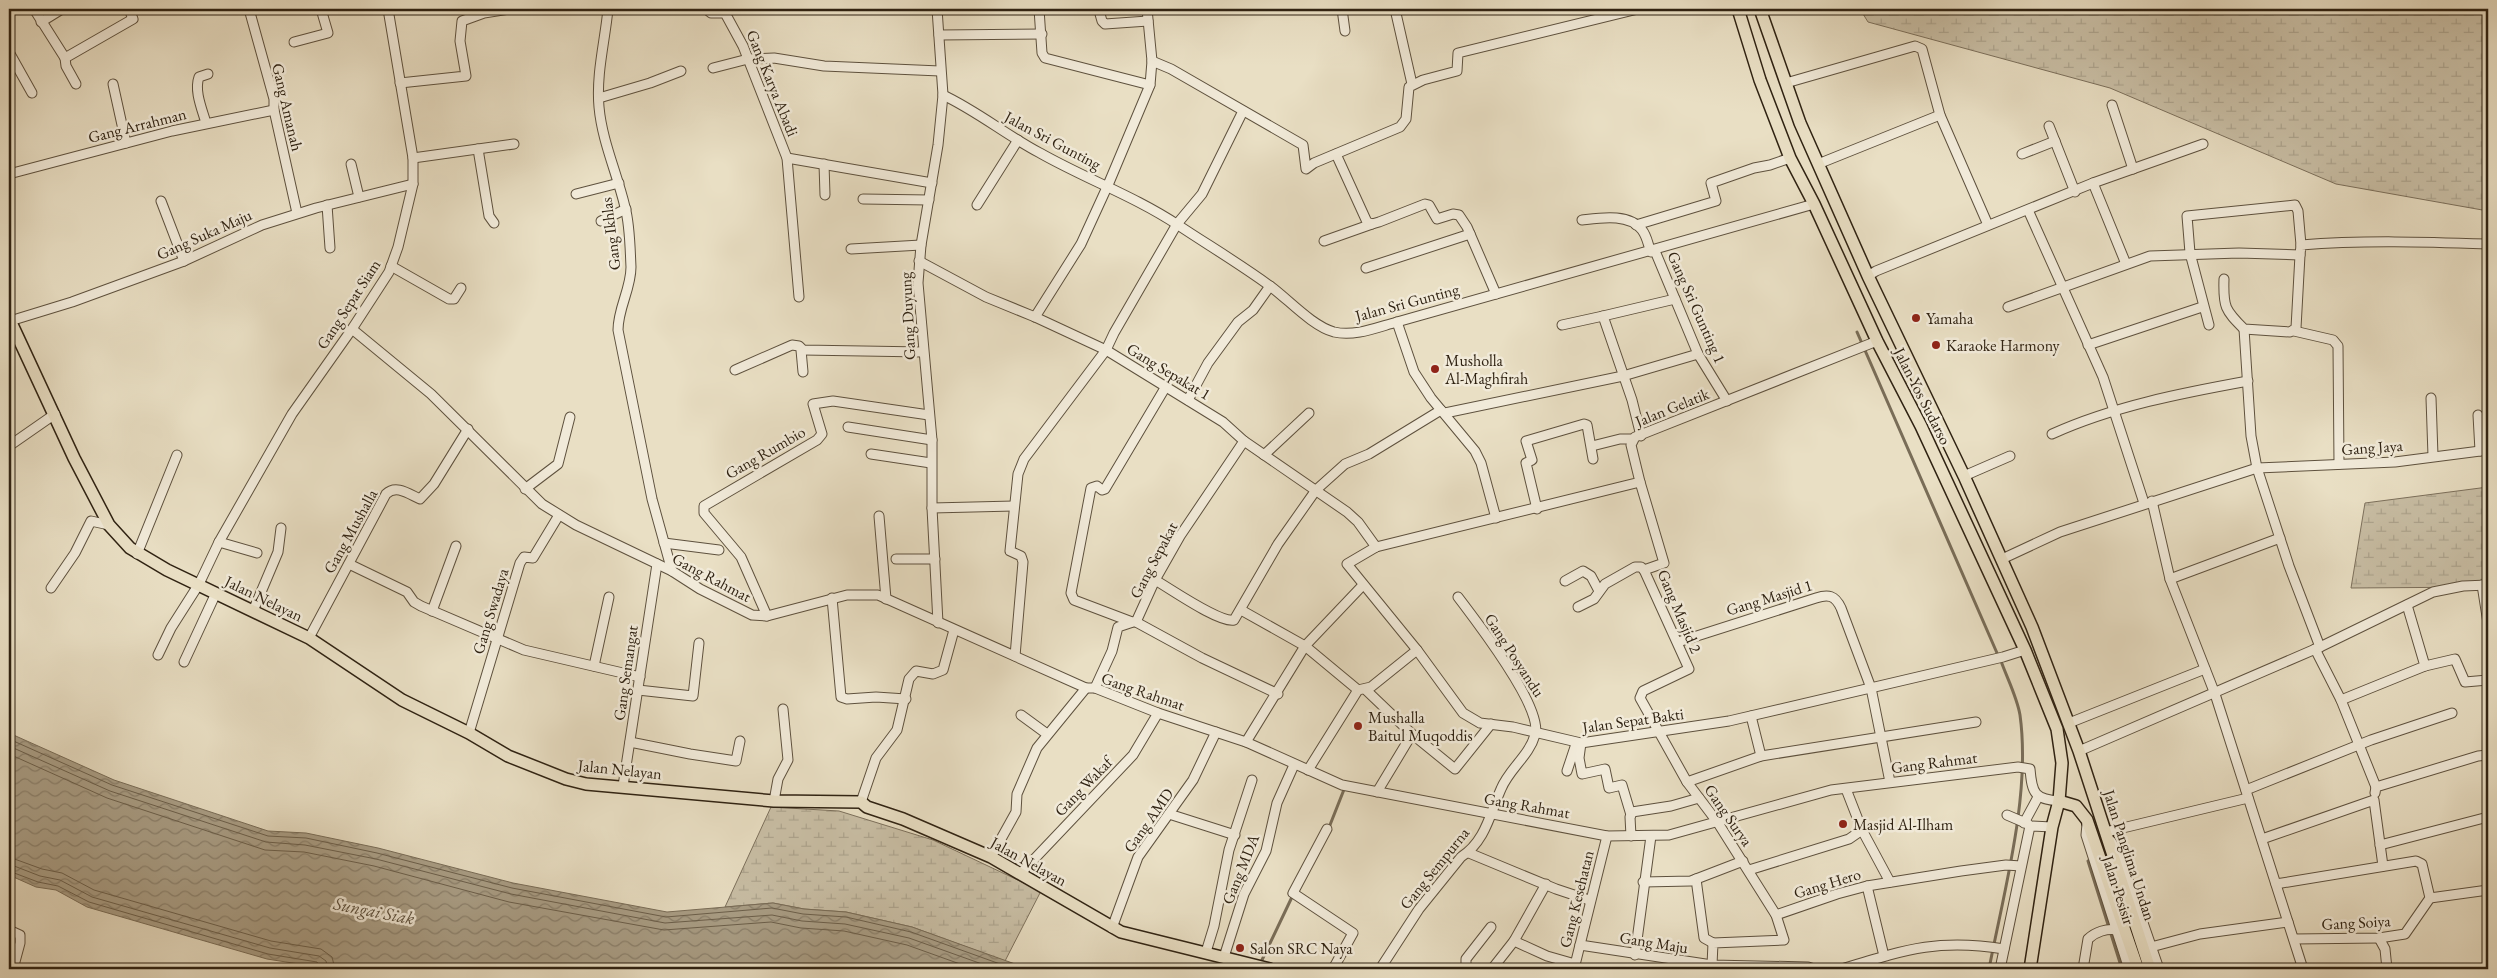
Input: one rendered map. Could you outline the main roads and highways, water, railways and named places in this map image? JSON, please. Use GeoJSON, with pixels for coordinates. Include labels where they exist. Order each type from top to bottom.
{"type":"FeatureCollection","features":[{"type":"Feature","properties":{"kind":"main road","name":"Jalan Yos Sudarso"},"geometry":{"type":"LineString","coordinates":[[1738,9],[1760,80],[1790,158],[1814,204],[1868,345],[1921,426],[2025,650],[2057,729],[2061,746],[2059,801],[2052,827],[2030,969]]}},
{"type":"Feature","properties":{"kind":"main road","name":"Jalan Yos Sudarso"},"geometry":{"type":"LineString","coordinates":[[1760,9],[1800,123],[1868,276],[1937,418],[2002,559],[2032,627],[2079,751]]}},
{"type":"Feature","properties":{"kind":"main road","name":"Jalan Nelayan"},"geometry":{"type":"LineString","coordinates":[[10,320],[74,458],[109,525],[138,554],[309,638],[402,700],[469,733],[508,756],[566,779],[586,784],[774,801],[861,802],[868,808],[903,819],[991,857],[1112,928],[1131,936],[1224,956],[1270,969]]}},
{"type":"Feature","properties":{"kind":"main road"},"geometry":{"type":"LineString","coordinates":[[1921,426],[1937,418]]}},
{"type":"Feature","properties":{"kind":"main road","name":"Jalan Panglima Undan"},"geometry":{"type":"LineString","coordinates":[[2079,751],[2107,834],[2117,891],[2138,969]]}},
{"type":"Feature","properties":{"kind":"main road","name":"Jalan Panglima Undan"},"geometry":{"type":"LineString","coordinates":[[2059,801],[2076,806],[2087,820],[2150,969]]}},
{"type":"Feature","properties":{"kind":"water","name":"Sungai Siak"},"geometry":{"type":"Polygon","coordinates":[[[9,733],[114,780],[268,831],[306,833],[378,848],[513,883],[667,912],[773,903],[804,909],[846,912],[912,927],[1029,969],[331,969],[267,959],[87,907],[56,890],[36,887],[9,875],[9,733]]]}},
{"type":"Feature","properties":{"kind":"waterway"},"geometry":{"type":"LineString","coordinates":[[1857,332],[1997,653]]}},
{"type":"Feature","properties":{"kind":"waterway"},"geometry":{"type":"LineString","coordinates":[[1989,969],[2014,843],[2022,777],[2019,708],[2001,661]]}},
{"type":"Feature","properties":{"kind":"waterway"},"geometry":{"type":"LineString","coordinates":[[1328,830],[1345,787]]}},
{"type":"Feature","properties":{"kind":"waterway"},"geometry":{"type":"LineString","coordinates":[[2088,861],[2122,969]]}},
{"type":"Feature","properties":{"kind":"waterway"},"geometry":{"type":"LineString","coordinates":[[1262,960],[1292,897]]}},
{"type":"Feature","properties":{"kind":"place","name":"Yamaha"},"geometry":{"type":"Point","coordinates":[1916,318]}},
{"type":"Feature","properties":{"kind":"place","name":"Karaoke Harmony"},"geometry":{"type":"Point","coordinates":[1936,345]}},
{"type":"Feature","properties":{"kind":"place","name":"Musholla Al-Maghfirah"},"geometry":{"type":"Point","coordinates":[1435,369]}},
{"type":"Feature","properties":{"kind":"place","name":"Mushalla Baitul Muqoddis"},"geometry":{"type":"Point","coordinates":[1358,726]}},
{"type":"Feature","properties":{"kind":"place","name":"Masjid Al-Ilham"},"geometry":{"type":"Point","coordinates":[1843,824]}},
{"type":"Feature","properties":{"kind":"place","name":"Salon SRC Naya"},"geometry":{"type":"Point","coordinates":[1240,948]}}]}
